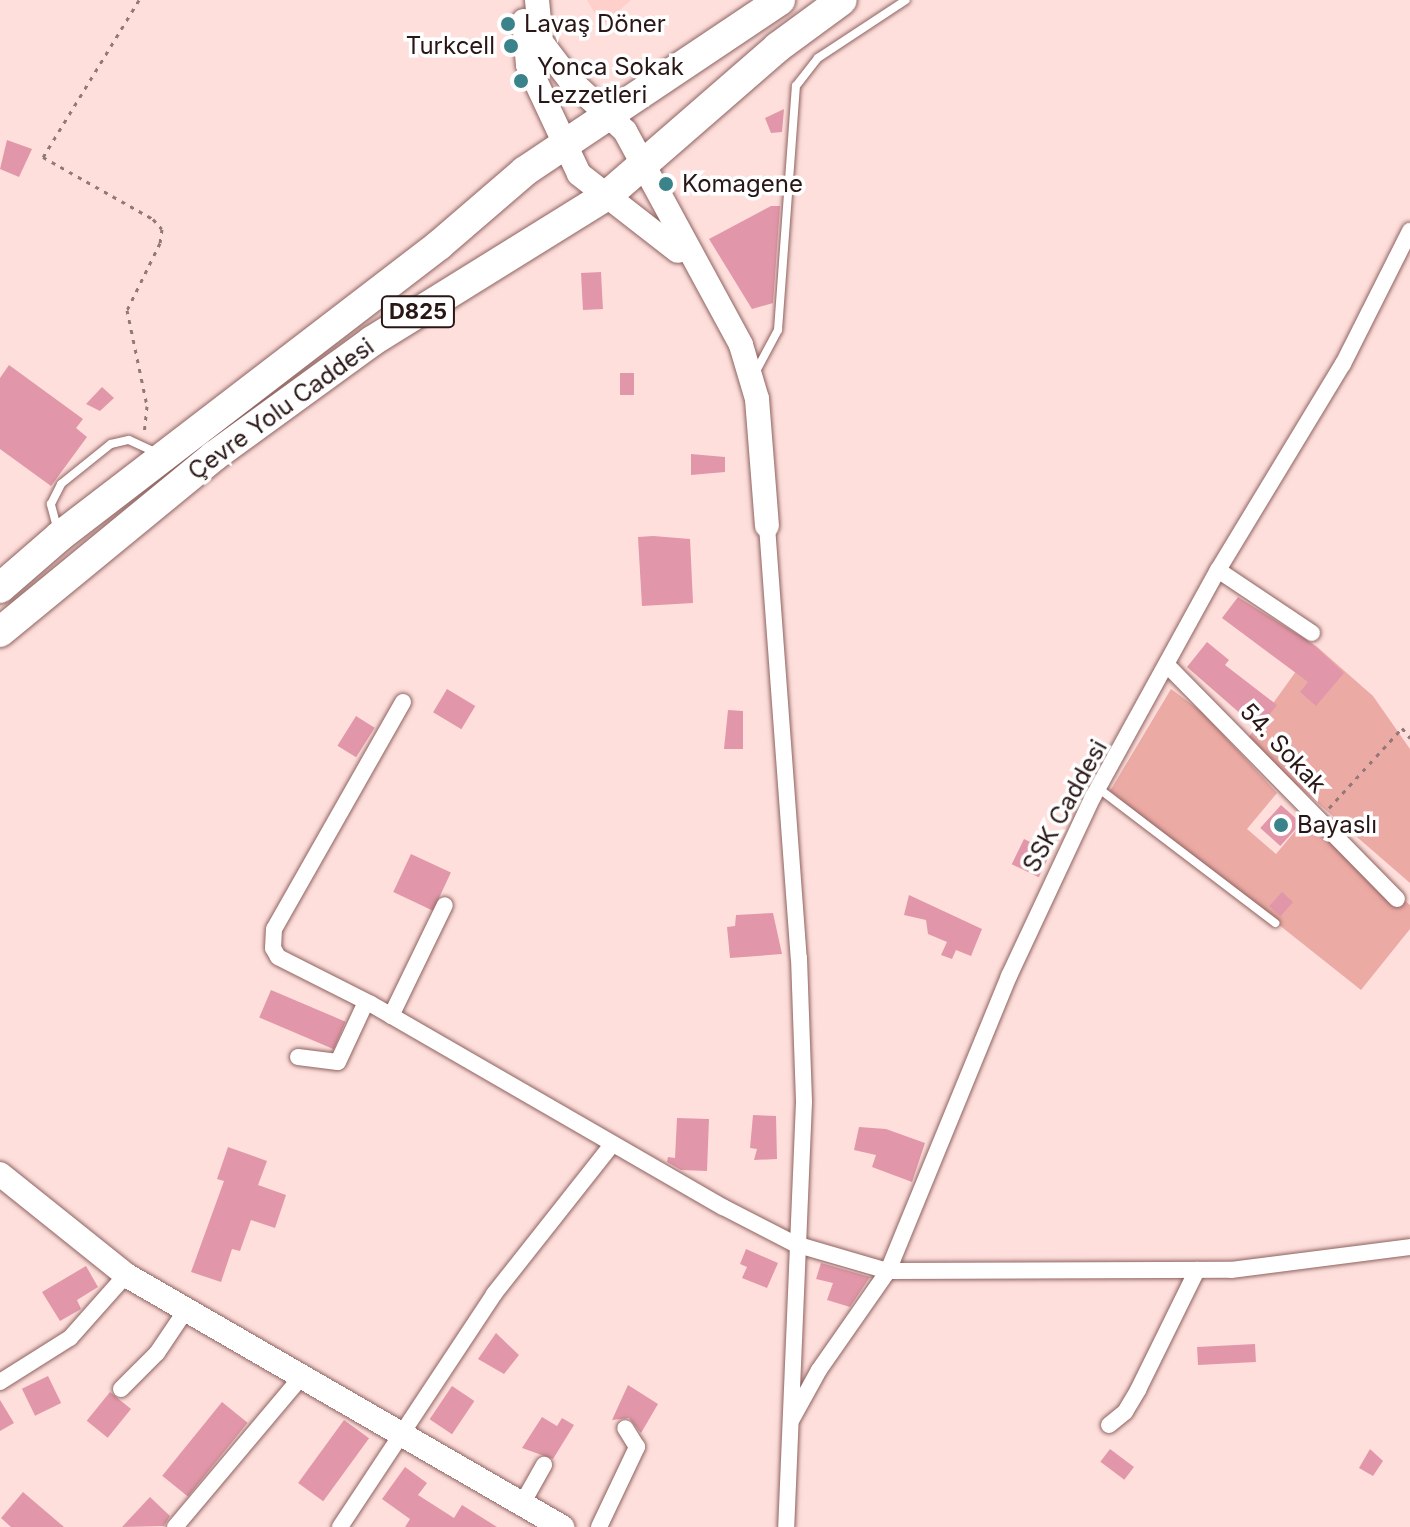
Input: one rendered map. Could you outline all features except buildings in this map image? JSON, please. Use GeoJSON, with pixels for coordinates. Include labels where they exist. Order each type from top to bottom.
{"type":"FeatureCollection","features":[{"type":"Feature","properties":{"kind":"highway","name":"Çevre Yolu Caddesi"},"geometry":{"type":"LineString","coordinates":[[0,588],[153,450],[565,145],[780,0]]}},
{"type":"Feature","properties":{"kind":"highway","name":"Çevre Yolu Caddesi"},"geometry":{"type":"LineString","coordinates":[[0,632],[214,456],[372,341],[609,194],[778,47],[842,0]]}},
{"type":"Feature","properties":{"kind":"street"},"geometry":{"type":"LineString","coordinates":[[534,0],[541,42],[570,80],[610,113],[644,164],[705,284],[741,345],[751,381],[767,526],[800,972],[804,1102],[795,1244],[792,1419],[786,1527]]}},
{"type":"Feature","properties":{"kind":"street"},"geometry":{"type":"LineString","coordinates":[[534,0],[524,22],[528,65],[579,174],[668,239],[705,284]]}},
{"type":"Feature","properties":{"kind":"street","name":"SSK Caddesi"},"geometry":{"type":"LineString","coordinates":[[792,1419],[819,1370],[888,1271],[1027,935],[1098,788],[1218,570],[1343,364],[1410,231]]}},
{"type":"Feature","properties":{"kind":"street"},"geometry":{"type":"LineString","coordinates":[[1218,570],[1312,633]]}},
{"type":"Feature","properties":{"kind":"street","name":"54. Sokak"},"geometry":{"type":"LineString","coordinates":[[1167,665],[1397,899]]}},
{"type":"Feature","properties":{"kind":"street"},"geometry":{"type":"LineString","coordinates":[[403,702],[274,929],[278,957],[391,1016],[611,1146],[795,1244],[888,1271],[1197,1270],[1350,1258],[1410,1247]]}},
{"type":"Feature","properties":{"kind":"street"},"geometry":{"type":"LineString","coordinates":[[391,1016],[445,905]]}},
{"type":"Feature","properties":{"kind":"street"},"geometry":{"type":"LineString","coordinates":[[298,1057],[338,1062],[366,1002]]}},
{"type":"Feature","properties":{"kind":"street"},"geometry":{"type":"LineString","coordinates":[[340,1527],[494,1294],[611,1146]]}},
{"type":"Feature","properties":{"kind":"street"},"geometry":{"type":"LineString","coordinates":[[0,1174],[126,1275],[562,1527]]}},
{"type":"Feature","properties":{"kind":"street"},"geometry":{"type":"LineString","coordinates":[[1109,1425],[1125,1412],[1138,1390],[1197,1270]]}},
{"type":"Feature","properties":{"kind":"street"},"geometry":{"type":"LineString","coordinates":[[0,1382],[70,1338],[126,1275]]}},
{"type":"Feature","properties":{"kind":"street"},"geometry":{"type":"LineString","coordinates":[[121,1389],[157,1353],[186,1310]]}},
{"type":"Feature","properties":{"kind":"street"},"geometry":{"type":"LineString","coordinates":[[175,1527],[302,1376]]}},
{"type":"Feature","properties":{"kind":"street"},"geometry":{"type":"LineString","coordinates":[[599,1527],[637,1447],[625,1428]]}},
{"type":"Feature","properties":{"kind":"street"},"geometry":{"type":"LineString","coordinates":[[522,1504],[544,1465]]}},
{"type":"Feature","properties":{"kind":"lane"},"geometry":{"type":"LineString","coordinates":[[751,381],[778,330],[796,86],[818,58],[906,0]]}},
{"type":"Feature","properties":{"kind":"lane"},"geometry":{"type":"LineString","coordinates":[[60,536],[51,504],[61,484],[111,444],[153,450]]}},
{"type":"Feature","properties":{"kind":"lane"},"geometry":{"type":"LineString","coordinates":[[1098,788],[1275,923]]}},
{"type":"Feature","properties":{"kind":"path"},"geometry":{"type":"LineString","coordinates":[[139,0],[43,157],[153,219],[162,229],[160,243],[127,310],[153,450]]}},
{"type":"Feature","properties":{"kind":"path"},"geometry":{"type":"LineString","coordinates":[[1318,820],[1402,728],[1410,738]]}},
{"type":"Feature","properties":{"kind":"shaded area"},"geometry":{"type":"Polygon","coordinates":[[[587,0],[631,0],[602,26],[587,0]]]}},
{"type":"Feature","properties":{"kind":"shaded area"},"geometry":{"type":"Polygon","coordinates":[[[1315,645],[1373,696],[1410,749],[1410,883],[1246,741],[1315,645]]]}},
{"type":"Feature","properties":{"kind":"shaded area"},"geometry":{"type":"Polygon","coordinates":[[[1171,689],[1202,712],[1277,793],[1247,829],[1276,854],[1306,818],[1410,905],[1410,929],[1361,990],[1110,791],[1171,689]]]}},
{"type":"Feature","properties":{"kind":"place","name":"Lavaş Döner"},"geometry":{"type":"Point","coordinates":[508,24]}},
{"type":"Feature","properties":{"kind":"place","name":"Turkcell"},"geometry":{"type":"Point","coordinates":[511,46]}},
{"type":"Feature","properties":{"kind":"place","name":"Yonca Sokak Lezzetleri"},"geometry":{"type":"Point","coordinates":[521,81]}},
{"type":"Feature","properties":{"kind":"place","name":"Komagene"},"geometry":{"type":"Point","coordinates":[666,184]}},
{"type":"Feature","properties":{"kind":"place","name":"Bayaslı"},"geometry":{"type":"Point","coordinates":[1281,825]}}]}
